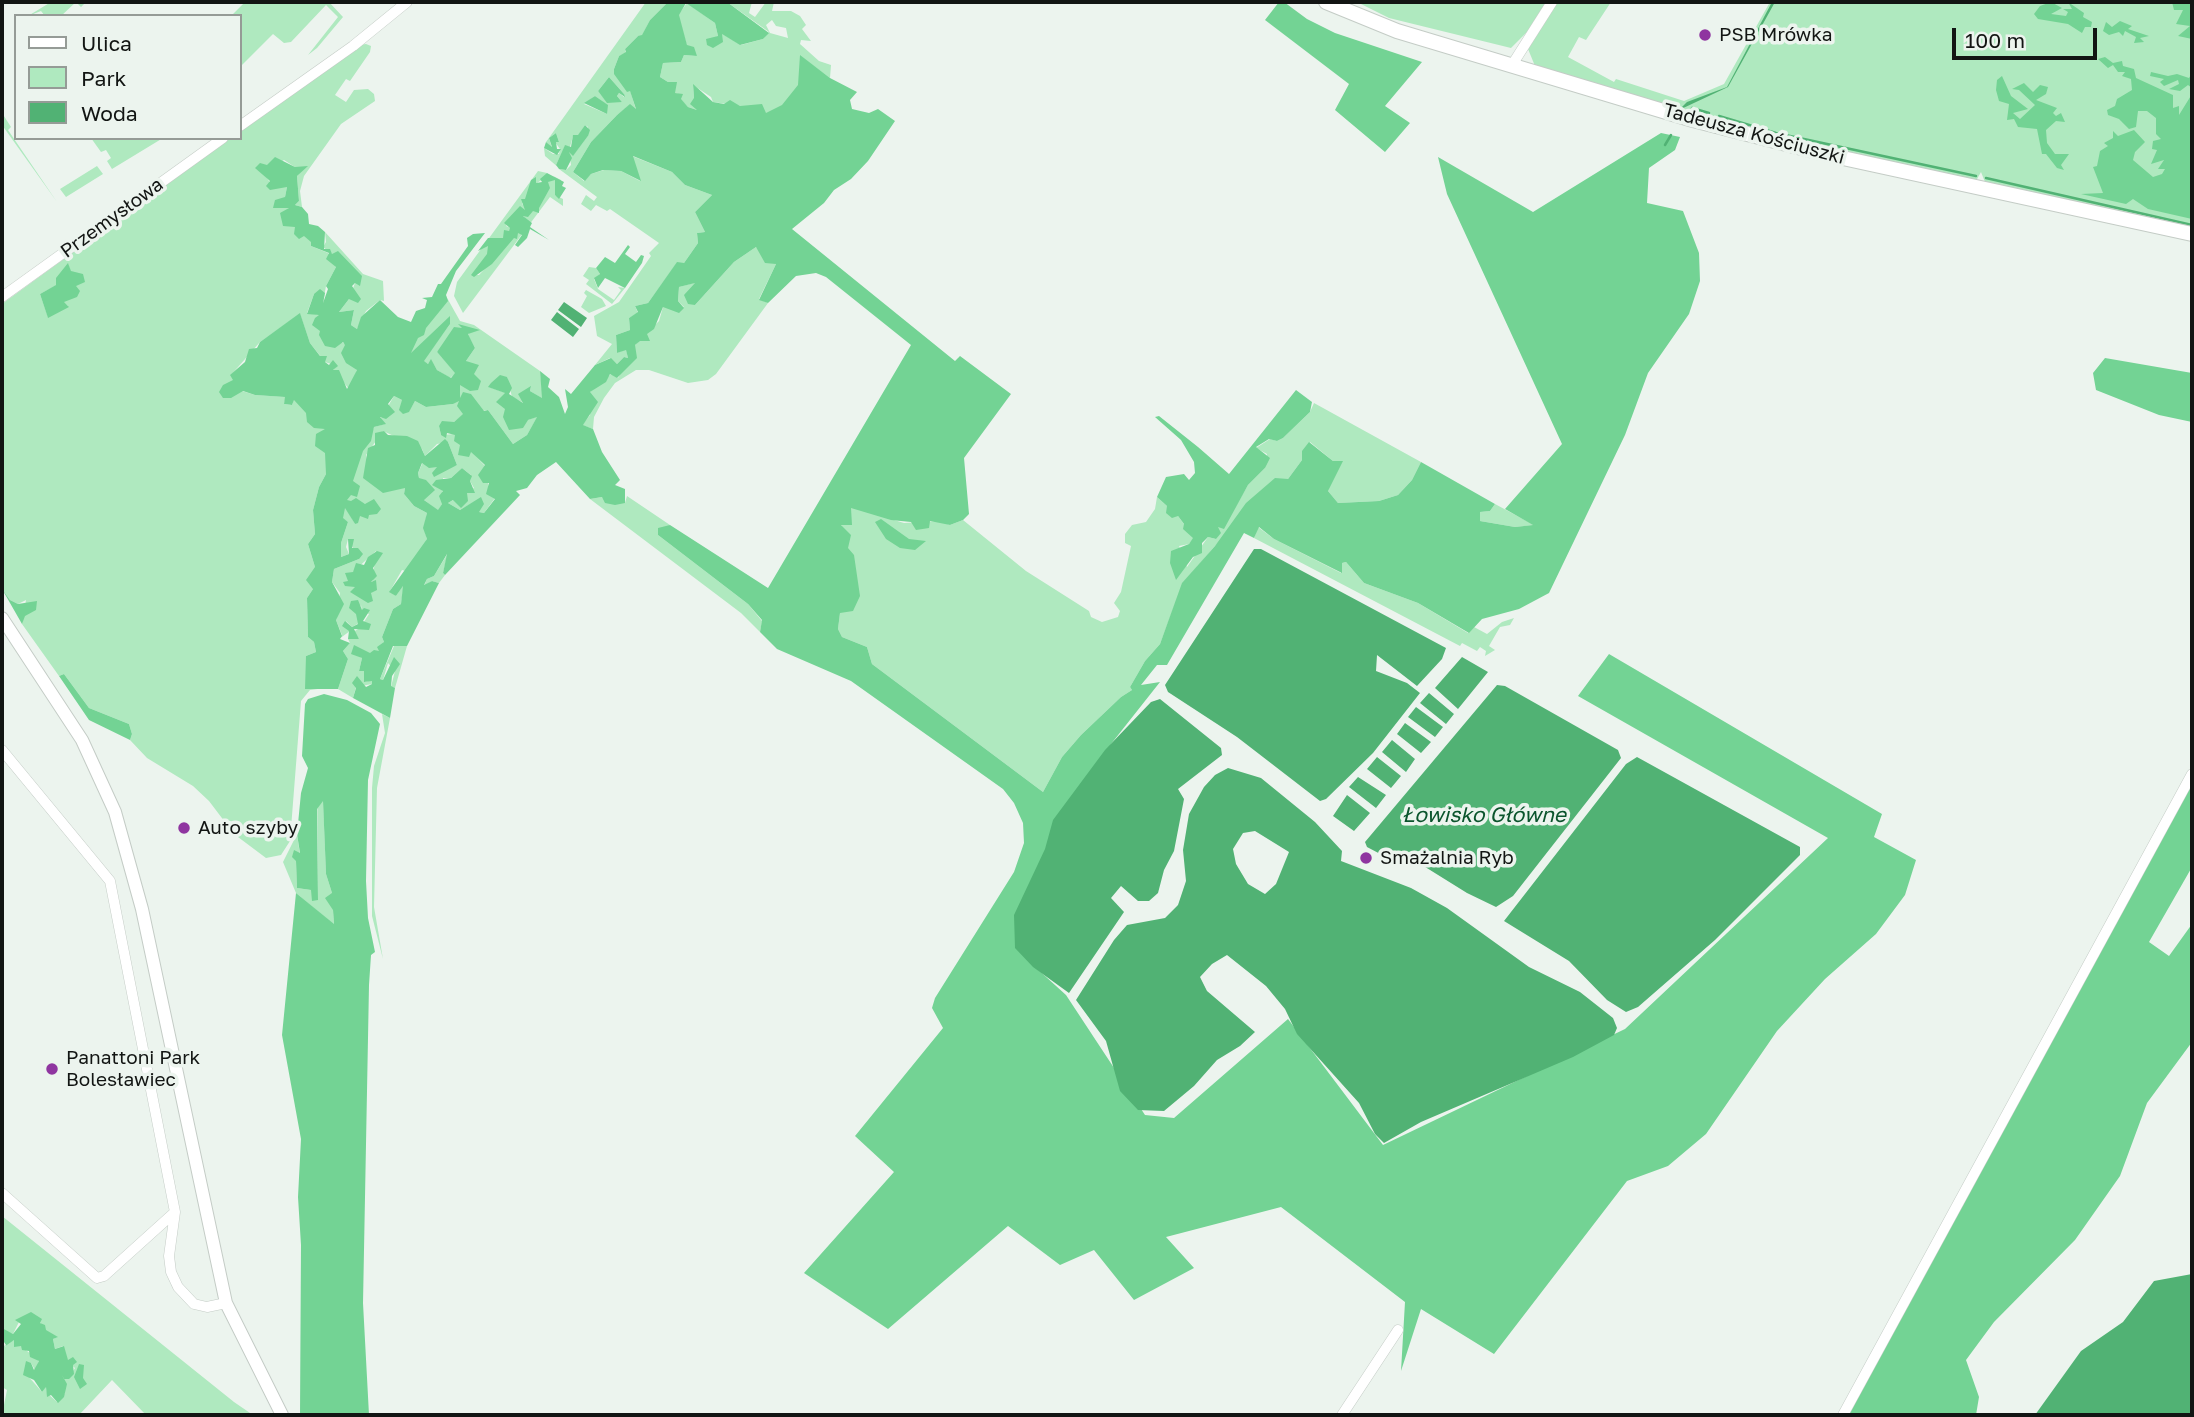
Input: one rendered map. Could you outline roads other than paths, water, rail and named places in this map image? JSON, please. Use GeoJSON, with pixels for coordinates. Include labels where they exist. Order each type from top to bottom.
{"type":"FeatureCollection","features":[{"type":"Feature","properties":{"kind":"main road","name":"Tadeusza Kościuszki"},"geometry":{"type":"LineString","coordinates":[[1326,2],[1397,31],[1774,141],[2192,234]]}},
{"type":"Feature","properties":{"kind":"street"},"geometry":{"type":"LineString","coordinates":[[242,125],[353,46],[407,2]]}},
{"type":"Feature","properties":{"kind":"street"},"geometry":{"type":"LineString","coordinates":[[1512,65],[1552,2]]}},
{"type":"Feature","properties":{"kind":"street","name":"Przemysłowa"},"geometry":{"type":"LineString","coordinates":[[2,298],[220,140]]}},
{"type":"Feature","properties":{"kind":"street"},"geometry":{"type":"LineString","coordinates":[[2,618],[82,740],[103,781],[123,836],[163,1000],[193,1158],[226,1303],[282,1415]]}},
{"type":"Feature","properties":{"kind":"street"},"geometry":{"type":"LineString","coordinates":[[2,750],[104,871],[112,886],[175,1212],[169,1256],[174,1280],[194,1304],[207,1307],[226,1303]]}},
{"type":"Feature","properties":{"kind":"street"},"geometry":{"type":"LineString","coordinates":[[1843,1415],[2192,774]]}},
{"type":"Feature","properties":{"kind":"street"},"geometry":{"type":"LineString","coordinates":[[2,1194],[97,1278],[104,1276],[175,1212]]}},
{"type":"Feature","properties":{"kind":"street"},"geometry":{"type":"LineString","coordinates":[[1342,1415],[1398,1330]]}},
{"type":"Feature","properties":{"kind":"water"},"geometry":{"type":"Polygon","coordinates":[[[1772,2],[1775,2],[1728,87],[1679,110],[1687,102],[1727,87],[1772,2]]]}},
{"type":"Feature","properties":{"kind":"water"},"geometry":{"type":"Polygon","coordinates":[[[564,302],[587,318],[581,327],[558,310],[564,302]]]}},
{"type":"Feature","properties":{"kind":"water"},"geometry":{"type":"Polygon","coordinates":[[[557,312],[579,329],[573,337],[551,320],[557,312]]]}},
{"type":"Feature","properties":{"kind":"water"},"geometry":{"type":"Polygon","coordinates":[[[1254,549],[1261,549],[1446,648],[1442,659],[1417,686],[1377,655],[1376,671],[1407,683],[1420,693],[1373,753],[1326,799],[1320,801],[1237,737],[1168,692],[1165,685],[1254,549]]]}},
{"type":"Feature","properties":{"kind":"water"},"geometry":{"type":"Polygon","coordinates":[[[1462,657],[1488,672],[1458,709],[1435,688],[1462,657]]]}},
{"type":"Feature","properties":{"kind":"water","name":"Łowisko Główne"},"geometry":{"type":"Polygon","coordinates":[[[1497,685],[1505,686],[1618,750],[1621,758],[1513,896],[1496,907],[1467,893],[1422,865],[1386,857],[1367,847],[1365,842],[1497,685]]]}},
{"type":"Feature","properties":{"kind":"water"},"geometry":{"type":"Polygon","coordinates":[[[1429,693],[1454,714],[1446,724],[1420,703],[1429,693]]]}},
{"type":"Feature","properties":{"kind":"water"},"geometry":{"type":"Polygon","coordinates":[[[1160,699],[1221,748],[1222,755],[1178,789],[1184,799],[1174,851],[1164,870],[1158,893],[1149,901],[1138,901],[1121,886],[1111,898],[1124,912],[1069,993],[1033,967],[1015,948],[1014,915],[1045,849],[1053,820],[1105,750],[1151,702],[1160,699]]]}},
{"type":"Feature","properties":{"kind":"water"},"geometry":{"type":"Polygon","coordinates":[[[1416,707],[1443,727],[1435,737],[1408,717],[1416,707]]]}},
{"type":"Feature","properties":{"kind":"water"},"geometry":{"type":"Polygon","coordinates":[[[1405,723],[1431,742],[1421,753],[1397,734],[1405,723]]]}},
{"type":"Feature","properties":{"kind":"water"},"geometry":{"type":"Polygon","coordinates":[[[1392,740],[1415,759],[1406,772],[1382,752],[1392,740]]]}},
{"type":"Feature","properties":{"kind":"water"},"geometry":{"type":"Polygon","coordinates":[[[1377,757],[1401,776],[1391,788],[1367,769],[1377,757]]]}},
{"type":"Feature","properties":{"kind":"water"},"geometry":{"type":"Polygon","coordinates":[[[1637,757],[1800,847],[1800,855],[1715,940],[1638,1007],[1626,1012],[1607,1000],[1569,961],[1504,921],[1626,764],[1637,757]]]}},
{"type":"Feature","properties":{"kind":"water"},"geometry":{"type":"Polygon","coordinates":[[[1228,768],[1261,778],[1315,822],[1342,851],[1341,861],[1411,888],[1447,908],[1529,967],[1580,992],[1613,1018],[1617,1028],[1614,1035],[1573,1057],[1421,1122],[1384,1143],[1375,1134],[1359,1103],[1297,1034],[1285,1009],[1266,986],[1227,955],[1212,964],[1200,977],[1207,991],[1255,1032],[1240,1046],[1217,1060],[1194,1086],[1164,1111],[1138,1110],[1120,1091],[1106,1041],[1076,1000],[1114,940],[1127,925],[1165,918],[1178,905],[1186,881],[1183,850],[1189,814],[1204,787],[1215,775],[1228,768]],[[1255,831],[1243,833],[1233,849],[1236,864],[1248,884],[1265,894],[1276,884],[1289,852],[1255,831]]]}},
{"type":"Feature","properties":{"kind":"water"},"geometry":{"type":"Polygon","coordinates":[[[1358,777],[1386,795],[1376,808],[1349,787],[1358,777]]]}},
{"type":"Feature","properties":{"kind":"water"},"geometry":{"type":"Polygon","coordinates":[[[1347,795],[1370,813],[1354,831],[1333,816],[1347,795]]]}},
{"type":"Feature","properties":{"kind":"water"},"geometry":{"type":"Polygon","coordinates":[[[2192,1274],[2192,1415],[2035,1415],[2081,1351],[2123,1322],[2154,1281],[2192,1274]]]}},
{"type":"Feature","properties":{"kind":"waterway"},"geometry":{"type":"LineString","coordinates":[[1692,108],[1709,113]]}},
{"type":"Feature","properties":{"kind":"waterway"},"geometry":{"type":"LineString","coordinates":[[1719,116],[1776,133],[1976,176]]}},
{"type":"Feature","properties":{"kind":"waterway"},"geometry":{"type":"LineString","coordinates":[[1665,145],[1671,135]]}},
{"type":"Feature","properties":{"kind":"waterway"},"geometry":{"type":"LineString","coordinates":[[1986,178],[2192,225]]}},
{"type":"Feature","properties":{"kind":"place","name":"PSB Mrówka"},"geometry":{"type":"Point","coordinates":[1705,35]}},
{"type":"Feature","properties":{"kind":"place","name":"Auto szyby"},"geometry":{"type":"Point","coordinates":[184,828]}},
{"type":"Feature","properties":{"kind":"place","name":"Smażalnia Ryb"},"geometry":{"type":"Point","coordinates":[1366,858]}},
{"type":"Feature","properties":{"kind":"place","name":"Panattoni Park Bolesławiec"},"geometry":{"type":"Point","coordinates":[52,1069]}}]}
